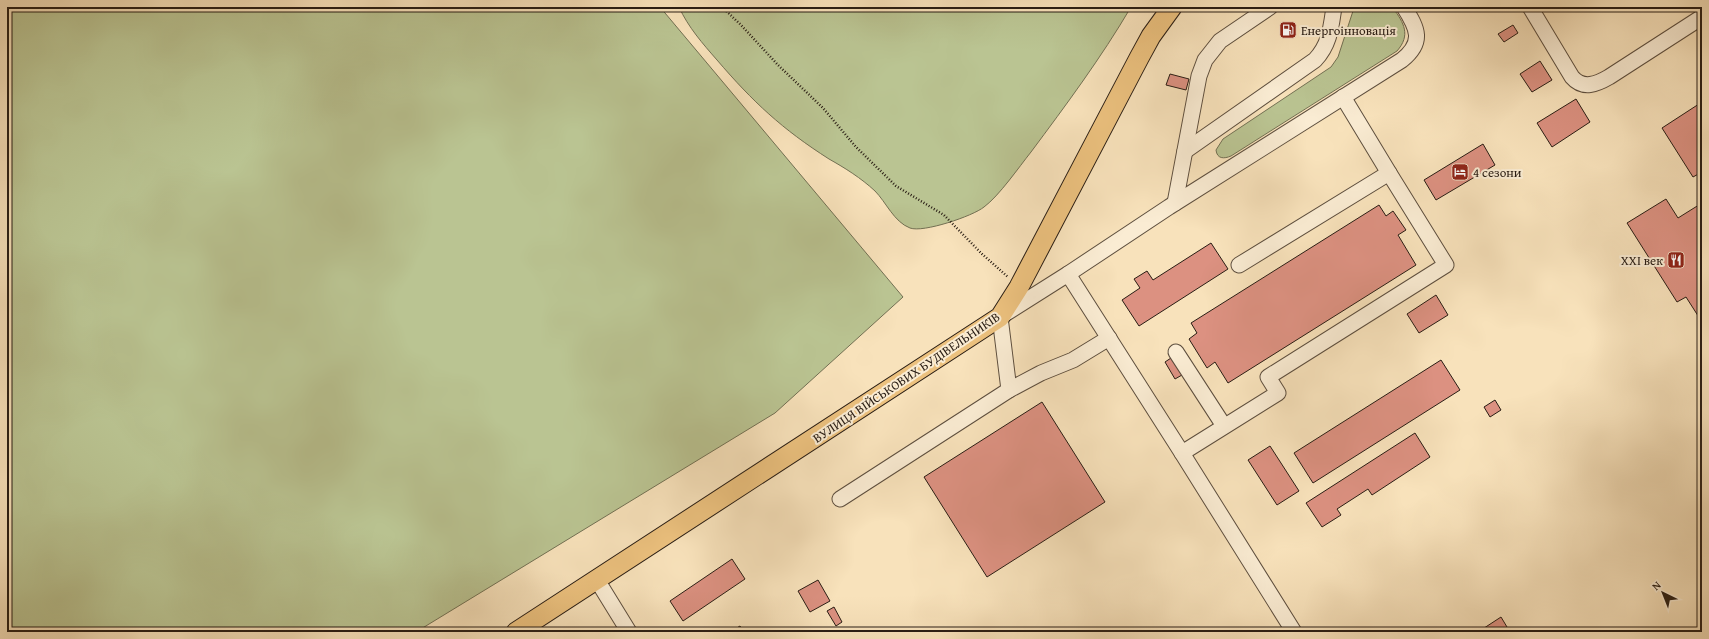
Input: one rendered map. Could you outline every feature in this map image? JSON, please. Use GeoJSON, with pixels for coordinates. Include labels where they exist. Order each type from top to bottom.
{"type":"FeatureCollection","features":[{"type":"Feature","properties":{"kind":"main road","name":"ВУЛИЦЯ ВІЙСЬКОВИХ БУДІВЕЛЬНИКІВ"},"geometry":{"type":"LineString","coordinates":[[516,632],[1000,317],[1019,287],[1138,58],[1151,36],[1172,7]]}},
{"type":"Feature","properties":{"kind":"street"},"geometry":{"type":"LineString","coordinates":[[1175,203],[1199,76],[1205,60],[1220,41],[1270,7]]}},
{"type":"Feature","properties":{"kind":"street"},"geometry":{"type":"LineString","coordinates":[[1185,151],[1315,60],[1322,53],[1329,38],[1334,7]]}},
{"type":"Feature","properties":{"kind":"street"},"geometry":{"type":"LineString","coordinates":[[1009,390],[1000,317],[1175,203],[1397,64],[1412,51],[1416,44],[1417,32],[1404,7]]}},
{"type":"Feature","properties":{"kind":"street"},"geometry":{"type":"LineString","coordinates":[[1530,7],[1572,77],[1582,84],[1587,85],[1609,77],[1702,17]]}},
{"type":"Feature","properties":{"kind":"street"},"geometry":{"type":"LineString","coordinates":[[1182,453],[1278,393],[1268,377],[1446,265],[1343,98]]}},
{"type":"Feature","properties":{"kind":"street"},"geometry":{"type":"LineString","coordinates":[[1239,265],[1389,173]]}},
{"type":"Feature","properties":{"kind":"street"},"geometry":{"type":"LineString","coordinates":[[1068,274],[1294,632]]}},
{"type":"Feature","properties":{"kind":"street"},"geometry":{"type":"LineString","coordinates":[[840,499],[1009,390],[1041,373],[1073,360],[1109,338]]}},
{"type":"Feature","properties":{"kind":"street"},"geometry":{"type":"LineString","coordinates":[[1176,352],[1224,426]]}},
{"type":"Feature","properties":{"kind":"street"},"geometry":{"type":"LineString","coordinates":[[597,580],[629,632]]}},
{"type":"Feature","properties":{"kind":"path"},"geometry":{"type":"LineString","coordinates":[[722,7],[742,24],[778,65],[823,108],[856,147],[896,186],[944,214],[982,254],[1019,287]]}},
{"type":"Feature","properties":{"kind":"green space"},"geometry":{"type":"Polygon","coordinates":[[[7,7],[660,7],[903,297],[775,413],[416,632],[7,632],[7,7]]]}},
{"type":"Feature","properties":{"kind":"green space"},"geometry":{"type":"Polygon","coordinates":[[[679,7],[1131,7],[1108,45],[1070,99],[1009,181],[996,196],[984,207],[970,215],[948,223],[916,229],[910,228],[899,221],[870,186],[812,148],[782,126],[756,102],[730,75],[701,41],[691,28],[679,7]]]}},
{"type":"Feature","properties":{"kind":"green space"},"geometry":{"type":"Polygon","coordinates":[[[1357,7],[1393,8],[1403,24],[1405,34],[1404,40],[1397,51],[1231,156],[1226,158],[1219,157],[1216,150],[1223,139],[1331,67],[1338,57],[1353,11],[1357,7]]]}},
{"type":"Feature","properties":{"kind":"building"},"geometry":{"type":"Polygon","coordinates":[[[1513,25],[1518,33],[1504,42],[1498,34],[1513,25]]]}},
{"type":"Feature","properties":{"kind":"building"},"geometry":{"type":"Polygon","coordinates":[[[1540,61],[1552,80],[1532,92],[1520,74],[1540,61]]]}},
{"type":"Feature","properties":{"kind":"building"},"geometry":{"type":"Polygon","coordinates":[[[1170,74],[1189,79],[1186,90],[1166,85],[1170,74]]]}},
{"type":"Feature","properties":{"kind":"building"},"geometry":{"type":"Polygon","coordinates":[[[1576,99],[1590,122],[1552,147],[1537,123],[1576,99]]]}},
{"type":"Feature","properties":{"kind":"building"},"geometry":{"type":"Polygon","coordinates":[[[1702,102],[1702,172],[1693,177],[1662,128],[1702,102]]]}},
{"type":"Feature","properties":{"kind":"building"},"geometry":{"type":"Polygon","coordinates":[[[1483,144],[1495,165],[1436,200],[1424,180],[1483,144]]]}},
{"type":"Feature","properties":{"kind":"building","name":"XXI век"},"geometry":{"type":"Polygon","coordinates":[[[1666,199],[1678,218],[1702,203],[1702,322],[1686,297],[1677,302],[1627,223],[1666,199]]]}},
{"type":"Feature","properties":{"kind":"building"},"geometry":{"type":"Polygon","coordinates":[[[1379,205],[1386,216],[1393,211],[1406,230],[1398,235],[1416,265],[1228,383],[1215,362],[1207,368],[1189,339],[1197,333],[1191,323],[1379,205]]]}},
{"type":"Feature","properties":{"kind":"building"},"geometry":{"type":"Polygon","coordinates":[[[1211,243],[1228,269],[1139,326],[1122,300],[1140,288],[1134,279],[1147,271],[1153,280],[1211,243]]]}},
{"type":"Feature","properties":{"kind":"building"},"geometry":{"type":"Polygon","coordinates":[[[1436,295],[1448,315],[1419,333],[1407,314],[1436,295]]]}},
{"type":"Feature","properties":{"kind":"building"},"geometry":{"type":"Polygon","coordinates":[[[1171,358],[1182,375],[1175,379],[1165,362],[1171,358]]]}},
{"type":"Feature","properties":{"kind":"building"},"geometry":{"type":"Polygon","coordinates":[[[1441,360],[1460,390],[1313,483],[1294,453],[1441,360]]]}},
{"type":"Feature","properties":{"kind":"building"},"geometry":{"type":"Polygon","coordinates":[[[1495,400],[1501,410],[1490,417],[1484,407],[1495,400]]]}},
{"type":"Feature","properties":{"kind":"building"},"geometry":{"type":"Polygon","coordinates":[[[1042,402],[1105,502],[987,577],[924,477],[1042,402]]]}},
{"type":"Feature","properties":{"kind":"building"},"geometry":{"type":"Polygon","coordinates":[[[1415,433],[1430,457],[1372,495],[1368,489],[1337,509],[1341,515],[1322,527],[1306,503],[1415,433]]]}},
{"type":"Feature","properties":{"kind":"building"},"geometry":{"type":"Polygon","coordinates":[[[1270,446],[1299,491],[1277,505],[1248,460],[1270,446]]]}},
{"type":"Feature","properties":{"kind":"building"},"geometry":{"type":"Polygon","coordinates":[[[732,559],[745,579],[683,621],[670,601],[732,559]]]}},
{"type":"Feature","properties":{"kind":"building"},"geometry":{"type":"Polygon","coordinates":[[[818,580],[830,601],[810,612],[798,591],[818,580]]]}},
{"type":"Feature","properties":{"kind":"building"},"geometry":{"type":"Polygon","coordinates":[[[834,607],[842,622],[836,626],[827,611],[834,607]]]}},
{"type":"Feature","properties":{"kind":"building"},"geometry":{"type":"Polygon","coordinates":[[[1501,617],[1510,632],[1478,632],[1501,617]]]}},
{"type":"Feature","properties":{"kind":"building"},"geometry":{"type":"Polygon","coordinates":[[[740,626],[744,632],[730,632],[740,626]]]}},
{"type":"Feature","properties":{"kind":"place","name":"Енергоінновація"},"geometry":{"type":"Point","coordinates":[1288,30]}},
{"type":"Feature","properties":{"kind":"place","name":"4 сезони"},"geometry":{"type":"Point","coordinates":[1460,172]}},
{"type":"Feature","properties":{"kind":"place","name":"XXI век"},"geometry":{"type":"Point","coordinates":[1676,260]}}]}
